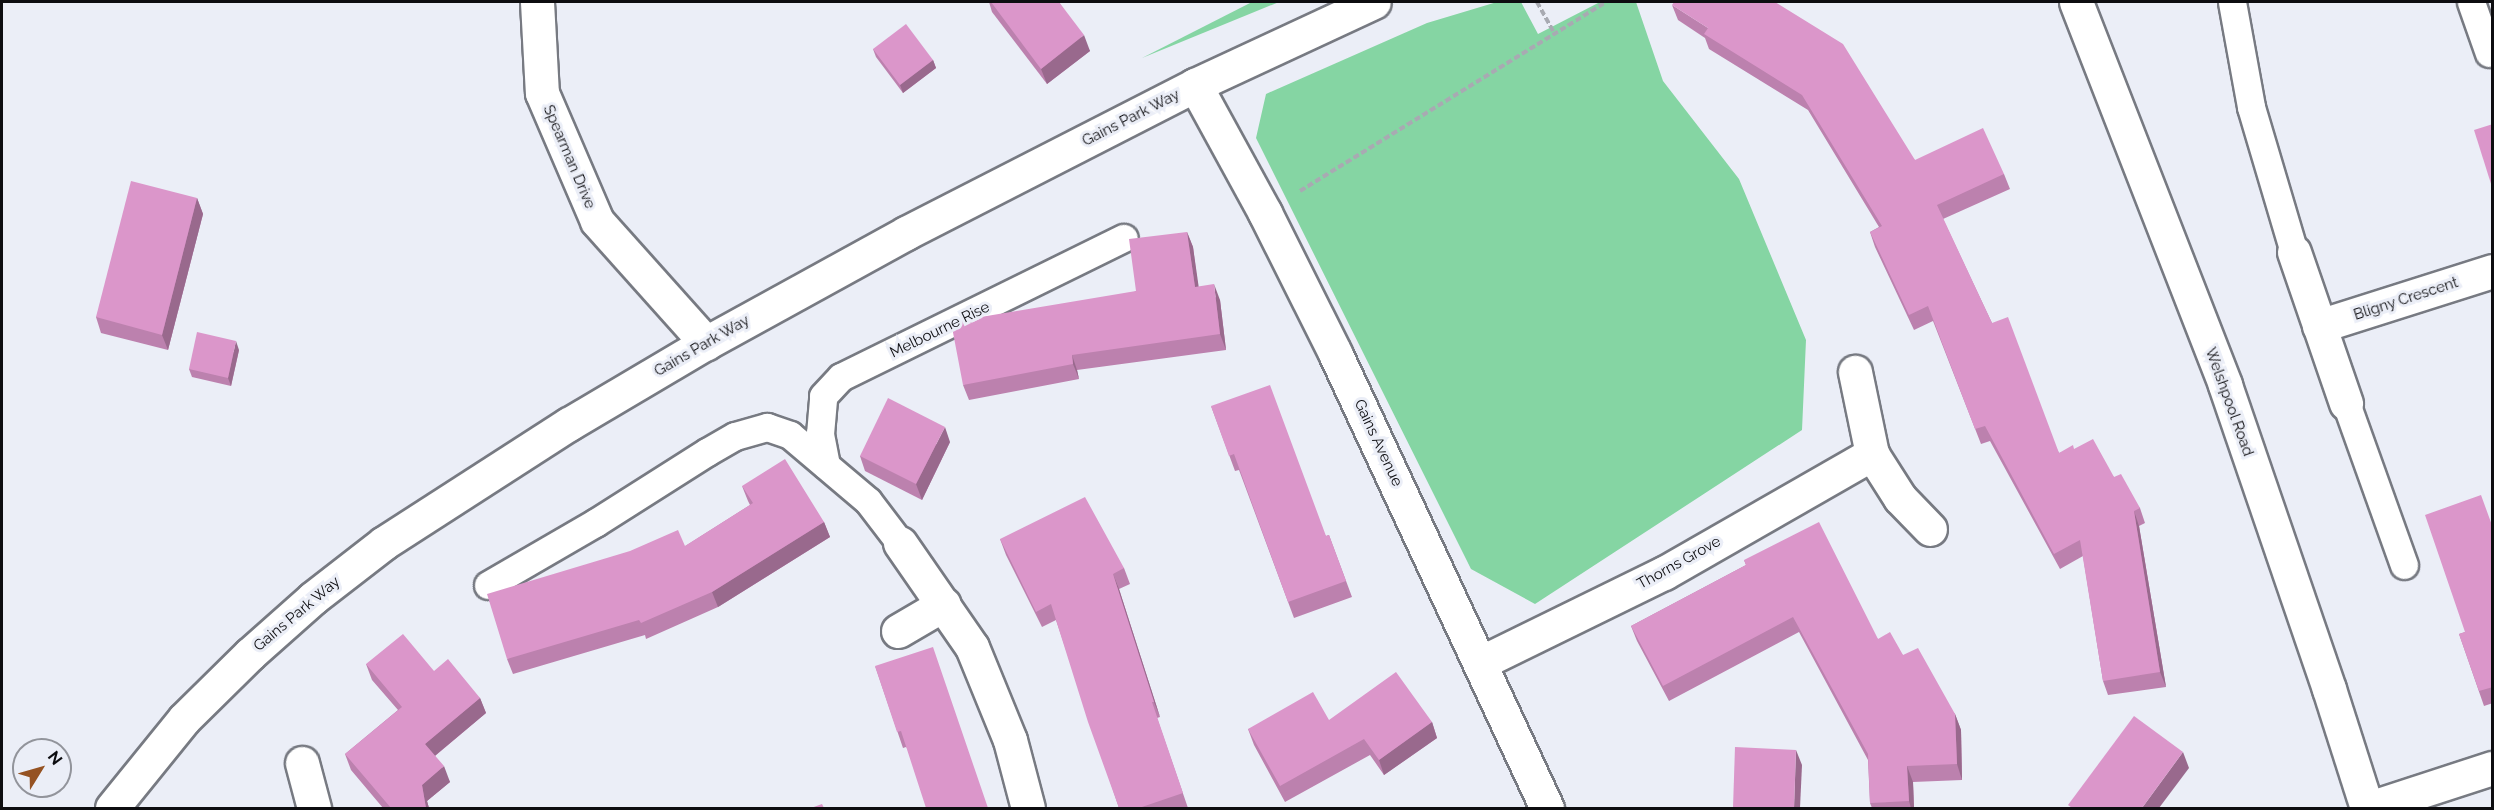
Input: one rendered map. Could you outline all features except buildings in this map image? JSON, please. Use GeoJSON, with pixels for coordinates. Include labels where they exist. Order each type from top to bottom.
{"type":"FeatureCollection","features":[{"type":"Feature","properties":{"kind":"street","name":"Spearman Drive"},"geometry":{"type":"LineString","coordinates":[[537,2],[542,93],[597,221],[706,343]]}},
{"type":"Feature","properties":{"kind":"street","name":"Gains Park Way"},"geometry":{"type":"LineString","coordinates":[[112,808],[184,719],[250,654],[313,598],[393,537],[568,424],[706,343],[906,233],[1195,85],[1374,2]]}},
{"type":"Feature","properties":{"kind":"street","name":"Welshpool Road"},"geometry":{"type":"LineString","coordinates":[[2076,2],[2225,385],[2368,808]]}},
{"type":"Feature","properties":{"kind":"street","name":"Gains Avenue"},"geometry":{"type":"LineString","coordinates":[[1195,85],[1265,213],[1340,363],[1547,808]]}},
{"type":"Feature","properties":{"kind":"street"},"geometry":{"type":"LineString","coordinates":[[2294,252],[2346,403]]}},
{"type":"Feature","properties":{"kind":"street","name":"Bligny Crescent"},"geometry":{"type":"LineString","coordinates":[[2319,326],[2493,271]]}},
{"type":"Feature","properties":{"kind":"street"},"geometry":{"type":"LineString","coordinates":[[1855,372],[1872,453],[1900,498],[1930,529]]}},
{"type":"Feature","properties":{"kind":"street","name":"Thorns Grove"},"geometry":{"type":"LineString","coordinates":[[1480,663],[1664,573],[1872,453]]}},
{"type":"Feature","properties":{"kind":"street"},"geometry":{"type":"LineString","coordinates":[[900,543],[972,647],[1010,740],[1028,808]]}},
{"type":"Feature","properties":{"kind":"street"},"geometry":{"type":"LineString","coordinates":[[898,631],[944,604]]}},
{"type":"Feature","properties":{"kind":"street"},"geometry":{"type":"LineString","coordinates":[[302,763],[314,808]]}},
{"type":"Feature","properties":{"kind":"street"},"geometry":{"type":"LineString","coordinates":[[2368,808],[2493,768]]}},
{"type":"Feature","properties":{"kind":"lane"},"geometry":{"type":"LineString","coordinates":[[2232,2],[2251,107],[2294,252]]}},
{"type":"Feature","properties":{"kind":"lane"},"geometry":{"type":"LineString","coordinates":[[2471,2],[2489,53]]}},
{"type":"Feature","properties":{"kind":"lane","name":"Melbourne Rise"},"geometry":{"type":"LineString","coordinates":[[826,465],[820,434],[823,396],[842,377],[1124,238]]}},
{"type":"Feature","properties":{"kind":"lane"},"geometry":{"type":"LineString","coordinates":[[2346,403],[2404,565]]}},
{"type":"Feature","properties":{"kind":"lane"},"geometry":{"type":"LineString","coordinates":[[488,585],[595,523],[735,436],[767,427],[790,435],[868,501],[900,543]]}},
{"type":"Feature","properties":{"kind":"path"},"geometry":{"type":"LineString","coordinates":[[1537,2],[1554,33]]}},
{"type":"Feature","properties":{"kind":"path"},"geometry":{"type":"LineString","coordinates":[[1265,213],[1606,2]]}},
{"type":"Feature","properties":{"kind":"green space"},"geometry":{"type":"Polygon","coordinates":[[[1252,2],[1279,2],[1142,58],[1252,2]]]}},
{"type":"Feature","properties":{"kind":"green space"},"geometry":{"type":"Polygon","coordinates":[[[1497,2],[1521,2],[1538,34],[1600,2],[1636,2],[1663,81],[1739,179],[1806,340],[1802,430],[1535,604],[1471,569],[1256,138],[1266,94],[1427,23],[1497,2]]]}}]}
